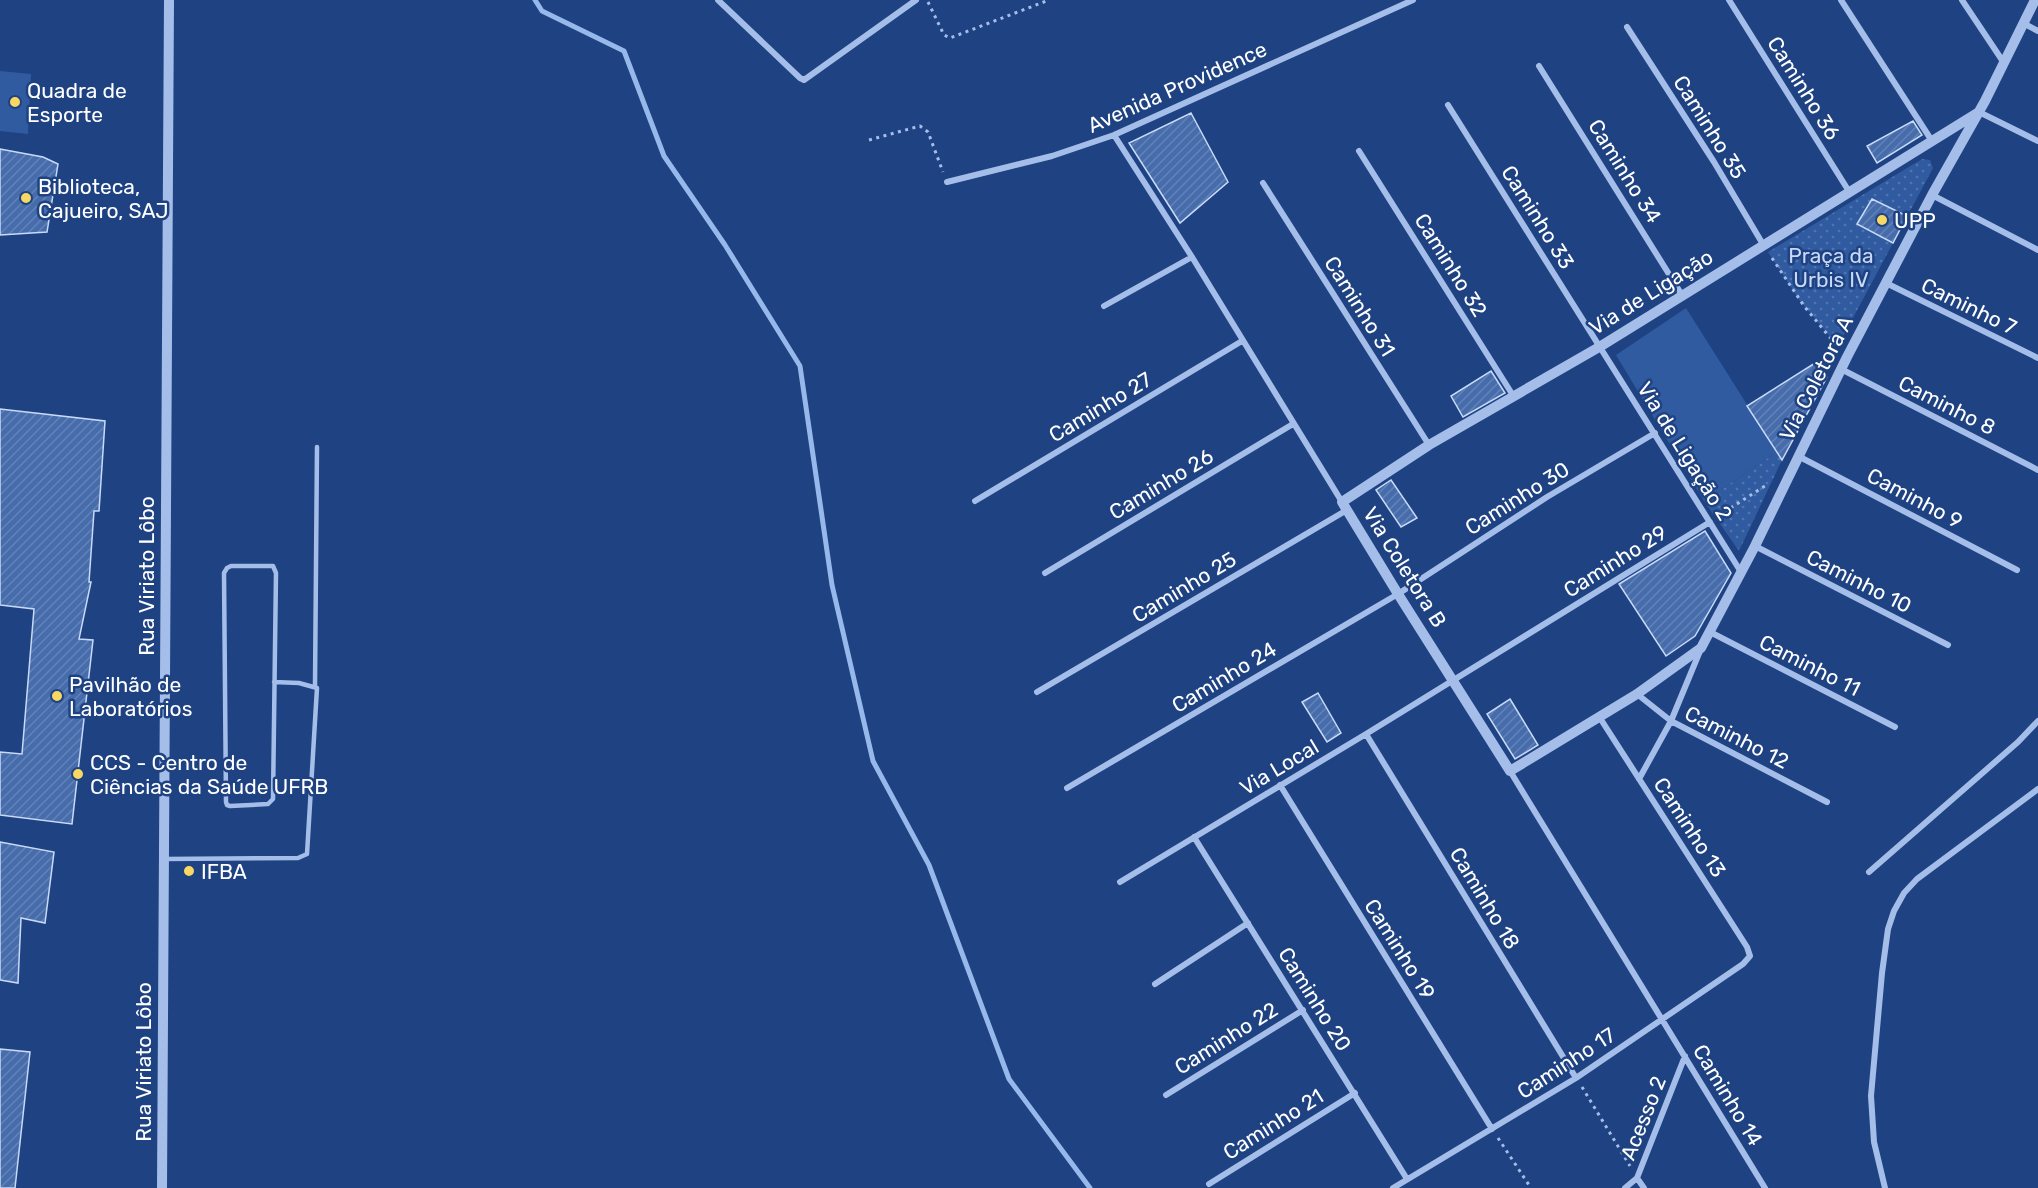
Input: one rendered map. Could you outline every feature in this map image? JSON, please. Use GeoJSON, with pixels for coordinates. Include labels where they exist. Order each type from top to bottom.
{"type":"FeatureCollection","features":[{"type":"Feature","properties":{"kind":"street","name":"Rua Viriato Lôbo"},"geometry":{"type":"LineString","coordinates":[[162,1188],[169,0]]}},
{"type":"Feature","properties":{"kind":"street"},"geometry":{"type":"LineString","coordinates":[[721,1],[804,80],[916,0]]}},
{"type":"Feature","properties":{"kind":"street","name":"Avenida Providence"},"geometry":{"type":"LineString","coordinates":[[947,182],[1052,156],[1114,135],[1413,0]]}},
{"type":"Feature","properties":{"kind":"street","name":"Caminho 36"},"geometry":{"type":"LineString","coordinates":[[1729,0],[1850,194]]}},
{"type":"Feature","properties":{"kind":"street"},"geometry":{"type":"LineString","coordinates":[[1841,0],[1932,141]]}},
{"type":"Feature","properties":{"kind":"street"},"geometry":{"type":"LineString","coordinates":[[1962,0],[2004,63]]}},
{"type":"Feature","properties":{"kind":"street","name":"Via Coletora A"},"geometry":{"type":"LineString","coordinates":[[1639,779],[1671,721],[1701,648],[1742,573],[1847,357],[1932,195],[1979,112],[2035,0]]}},
{"type":"Feature","properties":{"kind":"street"},"geometry":{"type":"LineString","coordinates":[[2024,23],[2038,31]]}},
{"type":"Feature","properties":{"kind":"street","name":"Caminho 35"},"geometry":{"type":"LineString","coordinates":[[1627,27],[1714,162],[1764,246]]}},
{"type":"Feature","properties":{"kind":"street","name":"Caminho 34"},"geometry":{"type":"LineString","coordinates":[[1539,66],[1682,295]]}},
{"type":"Feature","properties":{"kind":"street","name":"Caminho 33"},"geometry":{"type":"LineString","coordinates":[[1448,105],[1601,346]]}},
{"type":"Feature","properties":{"kind":"street"},"geometry":{"type":"LineString","coordinates":[[1979,112],[2038,141]]}},
{"type":"Feature","properties":{"kind":"street","name":"Via de Ligação"},"geometry":{"type":"LineString","coordinates":[[1345,506],[1429,446],[1601,346],[1850,194],[1979,112]]}},
{"type":"Feature","properties":{"kind":"street","name":"Via Coletora B"},"geometry":{"type":"LineString","coordinates":[[1114,135],[1192,257],[1398,594],[1454,680],[1662,1020]]}},
{"type":"Feature","properties":{"kind":"street","name":"Caminho 32"},"geometry":{"type":"LineString","coordinates":[[1359,151],[1514,397]]}},
{"type":"Feature","properties":{"kind":"street","name":"Caminho 31"},"geometry":{"type":"LineString","coordinates":[[1263,183],[1429,446]]}},
{"type":"Feature","properties":{"kind":"street"},"geometry":{"type":"LineString","coordinates":[[1932,195],[2038,250]]}},
{"type":"Feature","properties":{"kind":"street"},"geometry":{"type":"LineString","coordinates":[[1104,306],[1192,257]]}},
{"type":"Feature","properties":{"kind":"street","name":"Caminho 7"},"geometry":{"type":"LineString","coordinates":[[1886,283],[2038,358]]}},
{"type":"Feature","properties":{"kind":"street","name":"Caminho 27"},"geometry":{"type":"LineString","coordinates":[[975,501],[1242,341]]}},
{"type":"Feature","properties":{"kind":"street","name":"Via de Ligação 2"},"geometry":{"type":"LineString","coordinates":[[1601,346],[1742,573]]}},
{"type":"Feature","properties":{"kind":"street","name":"Caminho 8"},"geometry":{"type":"LineString","coordinates":[[1841,369],[2038,470]]}},
{"type":"Feature","properties":{"kind":"street","name":"Caminho 26"},"geometry":{"type":"LineString","coordinates":[[1045,573],[1293,424]]}},
{"type":"Feature","properties":{"kind":"street","name":"Caminho 30"},"geometry":{"type":"LineString","coordinates":[[1398,594],[1547,497],[1655,433]]}},
{"type":"Feature","properties":{"kind":"street","name":"Caminho 9"},"geometry":{"type":"LineString","coordinates":[[1798,456],[2016,570]]}},
{"type":"Feature","properties":{"kind":"street","name":"Caminho 25"},"geometry":{"type":"LineString","coordinates":[[1037,692],[1345,506]]}},
{"type":"Feature","properties":{"kind":"street","name":"Caminho 29"},"geometry":{"type":"LineString","coordinates":[[1454,680],[1710,522]]}},
{"type":"Feature","properties":{"kind":"street","name":"Caminho 10"},"geometry":{"type":"LineString","coordinates":[[1755,546],[1948,645]]}},
{"type":"Feature","properties":{"kind":"street","name":"Caminho 24"},"geometry":{"type":"LineString","coordinates":[[1067,788],[1398,594]]}},
{"type":"Feature","properties":{"kind":"street","name":"Caminho 11"},"geometry":{"type":"LineString","coordinates":[[1710,632],[1895,727]]}},
{"type":"Feature","properties":{"kind":"street","name":"Via Coletora A"},"geometry":{"type":"LineString","coordinates":[[1510,771],[1600,718],[1701,648]]}},
{"type":"Feature","properties":{"kind":"street","name":"Via Local"},"geometry":{"type":"LineString","coordinates":[[1120,882],[1454,680]]}},
{"type":"Feature","properties":{"kind":"street","name":"Caminho 12"},"geometry":{"type":"LineString","coordinates":[[1637,694],[1671,721],[1827,802]]}},
{"type":"Feature","properties":{"kind":"street","name":"Caminho 13"},"geometry":{"type":"LineString","coordinates":[[1600,718],[1747,947],[1750,956]]}},
{"type":"Feature","properties":{"kind":"street"},"geometry":{"type":"LineString","coordinates":[[1869,872],[2038,722]]}},
{"type":"Feature","properties":{"kind":"street","name":"Caminho 18"},"geometry":{"type":"LineString","coordinates":[[1366,734],[1576,1078]]}},
{"type":"Feature","properties":{"kind":"street","name":"Caminho 19"},"geometry":{"type":"LineString","coordinates":[[1280,785],[1492,1130]]}},
{"type":"Feature","properties":{"kind":"street"},"geometry":{"type":"LineString","coordinates":[[1886,1188],[1874,1142],[1871,1096],[1882,974],[1888,929],[1894,911],[1904,892],[1917,879],[2038,789]]}},
{"type":"Feature","properties":{"kind":"street","name":"Caminho 20"},"geometry":{"type":"LineString","coordinates":[[1194,837],[1407,1179]]}},
{"type":"Feature","properties":{"kind":"street"},"geometry":{"type":"LineString","coordinates":[[1155,984],[1248,923]]}},
{"type":"Feature","properties":{"kind":"street","name":"Caminho 17"},"geometry":{"type":"LineString","coordinates":[[1393,1188],[1576,1078],[1743,964],[1750,956]]}},
{"type":"Feature","properties":{"kind":"street","name":"Caminho 22"},"geometry":{"type":"LineString","coordinates":[[1166,1095],[1303,1010]]}},
{"type":"Feature","properties":{"kind":"street","name":"Caminho 14"},"geometry":{"type":"LineString","coordinates":[[1662,1020],[1765,1188]]}},
{"type":"Feature","properties":{"kind":"street","name":"Acesso 2"},"geometry":{"type":"LineString","coordinates":[[1625,1188],[1637,1178],[1685,1056]]}},
{"type":"Feature","properties":{"kind":"street","name":"Caminho 21"},"geometry":{"type":"LineString","coordinates":[[1209,1184],[1355,1093]]}},
{"type":"Feature","properties":{"kind":"street"},"geometry":{"type":"LineString","coordinates":[[1637,1178],[1644,1188]]}},
{"type":"Feature","properties":{"kind":"lane"},"geometry":{"type":"LineString","coordinates":[[164,859],[298,858],[307,854],[317,690],[315,686],[317,447]]}},
{"type":"Feature","properties":{"kind":"lane"},"geometry":{"type":"LineString","coordinates":[[229,566],[269,566],[275,569],[274,682],[272,801],[266,804],[227,805],[224,573],[229,566]]}},
{"type":"Feature","properties":{"kind":"lane"},"geometry":{"type":"LineString","coordinates":[[274,682],[315,686]]}},
{"type":"Feature","properties":{"kind":"path"},"geometry":{"type":"LineString","coordinates":[[927,0],[944,35],[950,39],[1048,0]]}},
{"type":"Feature","properties":{"kind":"path"},"geometry":{"type":"LineString","coordinates":[[869,140],[920,126],[928,132],[947,182]]}},
{"type":"Feature","properties":{"kind":"path"},"geometry":{"type":"LineString","coordinates":[[1764,246],[1804,306],[1847,357]]}},
{"type":"Feature","properties":{"kind":"path"},"geometry":{"type":"LineString","coordinates":[[1710,522],[1792,468]]}},
{"type":"Feature","properties":{"kind":"path"},"geometry":{"type":"LineString","coordinates":[[1576,1078],[1637,1178]]}},
{"type":"Feature","properties":{"kind":"path"},"geometry":{"type":"LineString","coordinates":[[1492,1130],[1531,1188]]}},
{"type":"Feature","properties":{"kind":"green space","name":"Quadra de Esporte"},"geometry":{"type":"Polygon","coordinates":[[[0,71],[31,74],[28,134],[0,131],[0,71]]]}},
{"type":"Feature","properties":{"kind":"green space","name":"Praça da Urbis IV"},"geometry":{"type":"Polygon","coordinates":[[[1922,159],[1930,160],[1933,168],[1838,346],[1800,301],[1768,252],[1922,159]]]}},
{"type":"Feature","properties":{"kind":"green space"},"geometry":{"type":"Polygon","coordinates":[[[1686,308],[1777,452],[1704,501],[1616,355],[1686,308]]]}},
{"type":"Feature","properties":{"kind":"green space"},"geometry":{"type":"Polygon","coordinates":[[[1777,452],[1782,460],[1739,551],[1704,501],[1777,452]]]}},
{"type":"Feature","properties":{"kind":"building"},"geometry":{"type":"Polygon","coordinates":[[[1191,113],[1228,182],[1180,223],[1129,143],[1191,113]]]}},
{"type":"Feature","properties":{"kind":"building"},"geometry":{"type":"Polygon","coordinates":[[[1913,121],[1922,135],[1877,163],[1867,146],[1913,121]]]}},
{"type":"Feature","properties":{"kind":"building","name":"Biblioteca, Cajueiro, SAJ"},"geometry":{"type":"Polygon","coordinates":[[[0,149],[43,157],[58,164],[47,232],[0,235],[0,149]]]}},
{"type":"Feature","properties":{"kind":"building","name":"UPP"},"geometry":{"type":"Polygon","coordinates":[[[1872,199],[1907,216],[1893,243],[1857,224],[1872,199]]]}},
{"type":"Feature","properties":{"kind":"building"},"geometry":{"type":"Polygon","coordinates":[[[1815,363],[1827,377],[1782,460],[1747,406],[1815,363]]]}},
{"type":"Feature","properties":{"kind":"building"},"geometry":{"type":"Polygon","coordinates":[[[1491,371],[1505,393],[1463,417],[1451,396],[1491,371]]]}},
{"type":"Feature","properties":{"kind":"building"},"geometry":{"type":"Polygon","coordinates":[[[0,409],[105,421],[99,511],[94,511],[89,582],[91,582],[79,639],[93,640],[72,824],[0,815],[0,752],[22,754],[34,609],[0,605],[0,409]]]}},
{"type":"Feature","properties":{"kind":"building"},"geometry":{"type":"Polygon","coordinates":[[[1391,480],[1417,518],[1401,527],[1376,490],[1391,480]]]}},
{"type":"Feature","properties":{"kind":"building"},"geometry":{"type":"Polygon","coordinates":[[[1705,531],[1731,573],[1695,636],[1666,656],[1619,584],[1705,531]]]}},
{"type":"Feature","properties":{"kind":"building"},"geometry":{"type":"Polygon","coordinates":[[[1318,693],[1341,733],[1327,742],[1302,702],[1318,693]]]}},
{"type":"Feature","properties":{"kind":"building"},"geometry":{"type":"Polygon","coordinates":[[[1510,699],[1538,745],[1515,759],[1487,714],[1510,699]]]}},
{"type":"Feature","properties":{"kind":"building"},"geometry":{"type":"Polygon","coordinates":[[[0,842],[54,852],[45,923],[21,918],[18,983],[0,980],[0,842]]]}},
{"type":"Feature","properties":{"kind":"building"},"geometry":{"type":"Polygon","coordinates":[[[0,1049],[30,1052],[15,1188],[0,1188],[0,1049]]]}},
{"type":"Feature","properties":{"kind":"waterway"},"geometry":{"type":"LineString","coordinates":[[535,0],[542,11],[624,51],[664,156],[725,245],[800,366],[832,585],[873,761],[929,865],[1009,1079],[1090,1188]]}},
{"type":"Feature","properties":{"kind":"place","name":"Quadra de Esporte"},"geometry":{"type":"Point","coordinates":[15,102]}},
{"type":"Feature","properties":{"kind":"place","name":"Biblioteca, Cajueiro, SAJ"},"geometry":{"type":"Point","coordinates":[26,198]}},
{"type":"Feature","properties":{"kind":"place","name":"UPP"},"geometry":{"type":"Point","coordinates":[1882,220]}},
{"type":"Feature","properties":{"kind":"place","name":"Pavilhão de Laboratórios"},"geometry":{"type":"Point","coordinates":[57,696]}},
{"type":"Feature","properties":{"kind":"place","name":"CCS - Centro de Ciências da Saúde UFRB"},"geometry":{"type":"Point","coordinates":[78,774]}},
{"type":"Feature","properties":{"kind":"place","name":"IFBA"},"geometry":{"type":"Point","coordinates":[189,871]}}]}
